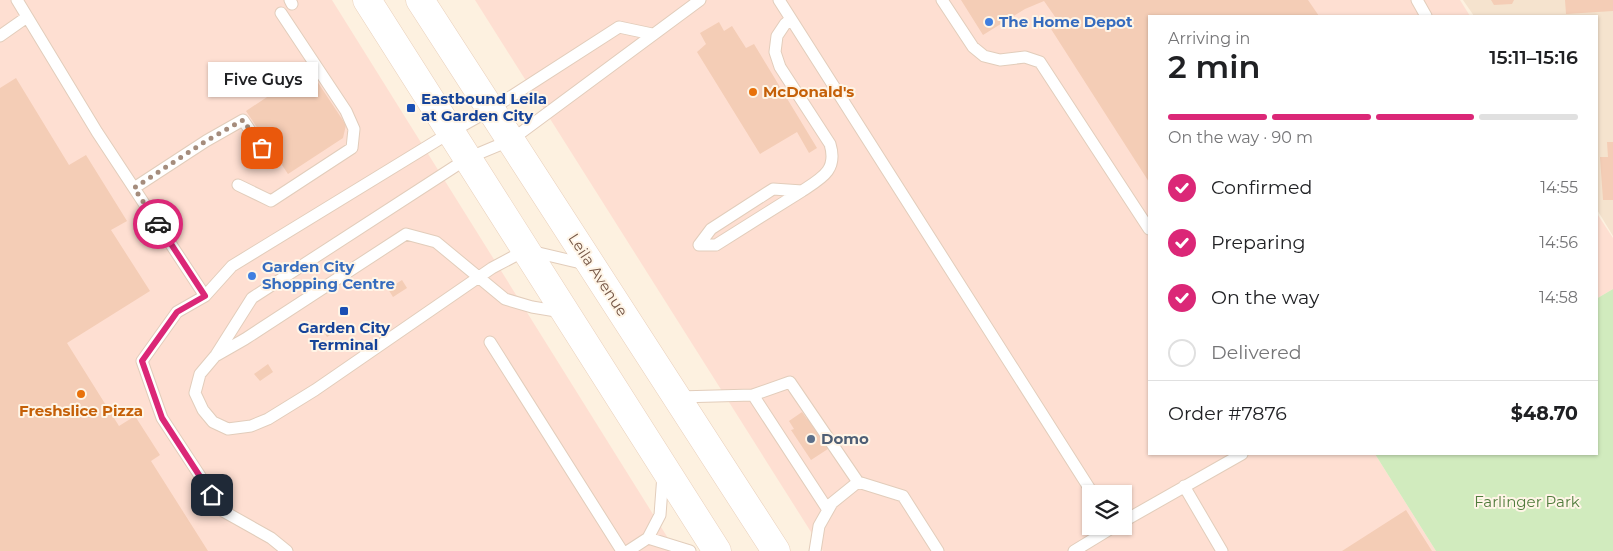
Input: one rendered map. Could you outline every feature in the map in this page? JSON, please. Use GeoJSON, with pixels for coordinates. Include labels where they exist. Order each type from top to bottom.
{"type":"FeatureCollection","features":[{"type":"Feature","properties":{"kind":"main road"},"geometry":{"type":"LineString","coordinates":[[367,0],[567,312],[717,551]]}},
{"type":"Feature","properties":{"kind":"main road","name":"Leila Avenue"},"geometry":{"type":"LineString","coordinates":[[420,0],[776,551]]}},
{"type":"Feature","properties":{"kind":"lane"},"geometry":{"type":"LineString","coordinates":[[17,0],[97,132],[205,296]]}},
{"type":"Feature","properties":{"kind":"lane"},"geometry":{"type":"LineString","coordinates":[[592,265],[526,250],[492,268],[315,390],[268,420],[251,426],[228,429],[213,422],[203,410],[195,393],[200,374],[216,355],[252,298],[468,158],[511,140],[700,0]]}},
{"type":"Feature","properties":{"kind":"lane"},"geometry":{"type":"LineString","coordinates":[[779,0],[1087,485]]}},
{"type":"Feature","properties":{"kind":"lane"},"geometry":{"type":"LineString","coordinates":[[942,0],[973,47],[984,56],[1000,60],[1025,57],[1040,62],[1148,227]]}},
{"type":"Feature","properties":{"kind":"lane"},"geometry":{"type":"LineString","coordinates":[[1416,0],[1425,15]]}},
{"type":"Feature","properties":{"kind":"lane"},"geometry":{"type":"LineString","coordinates":[[238,185],[270,201],[352,148],[354,129],[346,111],[281,13]]}},
{"type":"Feature","properties":{"kind":"lane"},"geometry":{"type":"LineString","coordinates":[[0,36],[27,17]]}},
{"type":"Feature","properties":{"kind":"lane"},"geometry":{"type":"LineString","coordinates":[[791,19],[785,24],[778,36],[775,52],[780,66],[830,144],[833,154],[832,164],[828,172],[802,191],[716,245],[699,246],[711,229],[773,189],[802,191]]}},
{"type":"Feature","properties":{"kind":"lane"},"geometry":{"type":"LineString","coordinates":[[287,551],[270,538],[223,511],[162,418],[142,361],[177,312],[205,296],[232,266],[490,110],[620,27],[652,34]]}},
{"type":"Feature","properties":{"kind":"lane"},"geometry":{"type":"LineString","coordinates":[[134,188],[206,141],[243,120],[272,162]]}},
{"type":"Feature","properties":{"kind":"lane"},"geometry":{"type":"LineString","coordinates":[[216,355],[245,339],[406,234],[436,242],[505,299],[532,307],[567,312]]}},
{"type":"Feature","properties":{"kind":"lane"},"geometry":{"type":"LineString","coordinates":[[490,342],[622,551]]}},
{"type":"Feature","properties":{"kind":"lane"},"geometry":{"type":"LineString","coordinates":[[677,397],[753,395],[790,382],[858,482],[903,496],[938,551]]}},
{"type":"Feature","properties":{"kind":"lane"},"geometry":{"type":"LineString","coordinates":[[753,395],[828,510]]}},
{"type":"Feature","properties":{"kind":"lane"},"geometry":{"type":"LineString","coordinates":[[1132,516],[1240,455]]}},
{"type":"Feature","properties":{"kind":"lane"},"geometry":{"type":"LineString","coordinates":[[628,551],[648,538],[660,515],[664,468]]}},
{"type":"Feature","properties":{"kind":"lane"},"geometry":{"type":"LineString","coordinates":[[815,551],[819,526],[832,503],[858,482]]}},
{"type":"Feature","properties":{"kind":"lane"},"geometry":{"type":"LineString","coordinates":[[1184,486],[1222,551]]}},
{"type":"Feature","properties":{"kind":"lane"},"geometry":{"type":"LineString","coordinates":[[1074,551],[1100,535]]}},
{"type":"Feature","properties":{"kind":"lane"},"geometry":{"type":"LineString","coordinates":[[648,538],[690,551]]}},
{"type":"Feature","properties":{"kind":"shaded area","name":"Garden City Shopping Centre"},"geometry":{"type":"Polygon","coordinates":[[[0,0],[332,0],[676,551],[0,551],[0,0]]]}},
{"type":"Feature","properties":{"kind":"shaded area"},"geometry":{"type":"Polygon","coordinates":[[[475,0],[1460,0],[1469,15],[1148,15],[1148,455],[1376,455],[1436,551],[823,551],[475,0]]]}},
{"type":"Feature","properties":{"kind":"shaded area"},"geometry":{"type":"Polygon","coordinates":[[[1463,0],[1613,0],[1613,236],[1598,211],[1598,15],[1473,15],[1463,0]]]}},
{"type":"Feature","properties":{"kind":"shaded area"},"geometry":{"type":"Polygon","coordinates":[[[1598,215],[1613,238],[1613,289],[1598,298],[1598,215]]]}},
{"type":"Feature","properties":{"kind":"green space","name":"Farlinger Park"},"geometry":{"type":"Polygon","coordinates":[[[1613,289],[1613,551],[1436,551],[1376,455],[1598,455],[1598,298],[1613,289]]]}},
{"type":"Feature","properties":{"kind":"building"},"geometry":{"type":"Polygon","coordinates":[[[961,0],[1308,0],[1318,15],[1148,15],[1148,180],[1051,29],[1058,21],[1044,1],[1025,9],[983,35],[961,0]]]}},
{"type":"Feature","properties":{"kind":"building"},"geometry":{"type":"Polygon","coordinates":[[[1491,0],[1514,0],[1512,4],[1494,5],[1491,0]]]}},
{"type":"Feature","properties":{"kind":"building"},"geometry":{"type":"Polygon","coordinates":[[[1565,0],[1613,0],[1613,11],[1566,14],[1565,0]]]}},
{"type":"Feature","properties":{"kind":"building","name":"McDonald's"},"geometry":{"type":"Polygon","coordinates":[[[719,22],[724,31],[732,26],[746,48],[754,44],[817,148],[809,153],[797,132],[760,154],[697,52],[706,44],[700,33],[719,22]]]}},
{"type":"Feature","properties":{"kind":"building"},"geometry":{"type":"Polygon","coordinates":[[[309,69],[346,125],[343,138],[288,174],[246,111],[309,69]]]}},
{"type":"Feature","properties":{"kind":"building"},"geometry":{"type":"Polygon","coordinates":[[[16,78],[69,165],[86,155],[127,221],[111,230],[150,291],[67,343],[119,426],[135,416],[160,455],[151,461],[208,551],[0,551],[0,88],[16,78]]]}},
{"type":"Feature","properties":{"kind":"building"},"geometry":{"type":"Polygon","coordinates":[[[1607,142],[1613,142],[1613,200],[1603,200],[1600,157],[1608,157],[1607,142]]]}},
{"type":"Feature","properties":{"kind":"building"},"geometry":{"type":"Polygon","coordinates":[[[402,280],[407,288],[393,297],[388,289],[402,280]]]}},
{"type":"Feature","properties":{"kind":"building"},"geometry":{"type":"Polygon","coordinates":[[[335,325],[338,330],[327,337],[324,332],[335,325]]]}},
{"type":"Feature","properties":{"kind":"building"},"geometry":{"type":"Polygon","coordinates":[[[268,364],[273,372],[260,381],[254,374],[268,364]]]}},
{"type":"Feature","properties":{"kind":"building","name":"Domo"},"geometry":{"type":"Polygon","coordinates":[[[802,412],[807,419],[811,417],[831,447],[811,460],[791,430],[794,429],[789,421],[802,412]]]}},
{"type":"Feature","properties":{"kind":"building"},"geometry":{"type":"Polygon","coordinates":[[[1406,510],[1432,551],[1342,551],[1406,510]]]}},
{"type":"Feature","properties":{"kind":"way so far"},"geometry":{"type":"LineString","coordinates":[[158,224],[134,188],[206,141],[243,120],[262,148]]}},
{"type":"Feature","properties":{"kind":"place","name":"The Home Depot"},"geometry":{"type":"Point","coordinates":[989,22]}},
{"type":"Feature","properties":{"kind":"place","name":"McDonald's"},"geometry":{"type":"Point","coordinates":[753,92]}},
{"type":"Feature","properties":{"kind":"place","name":"Eastbound Leila at Garden City"},"geometry":{"type":"Point","coordinates":[411,108]}},
{"type":"Feature","properties":{"kind":"place","name":"Five Guys"},"geometry":{"type":"Point","coordinates":[262,148]}},
{"type":"Feature","properties":{"kind":"place","name":"Garden City Shopping Centre"},"geometry":{"type":"Point","coordinates":[252,276]}},
{"type":"Feature","properties":{"kind":"place","name":"Garden City Terminal"},"geometry":{"type":"Point","coordinates":[344,311]}},
{"type":"Feature","properties":{"kind":"place","name":"Freshslice Pizza"},"geometry":{"type":"Point","coordinates":[81,394]}},
{"type":"Feature","properties":{"kind":"place","name":"Domo"},"geometry":{"type":"Point","coordinates":[811,439]}},
{"type":"Feature","properties":{"kind":"route"},"geometry":{"type":"LineString","coordinates":[[158,224],[205,296],[177,312],[142,361],[162,418],[212,495]]}}]}
